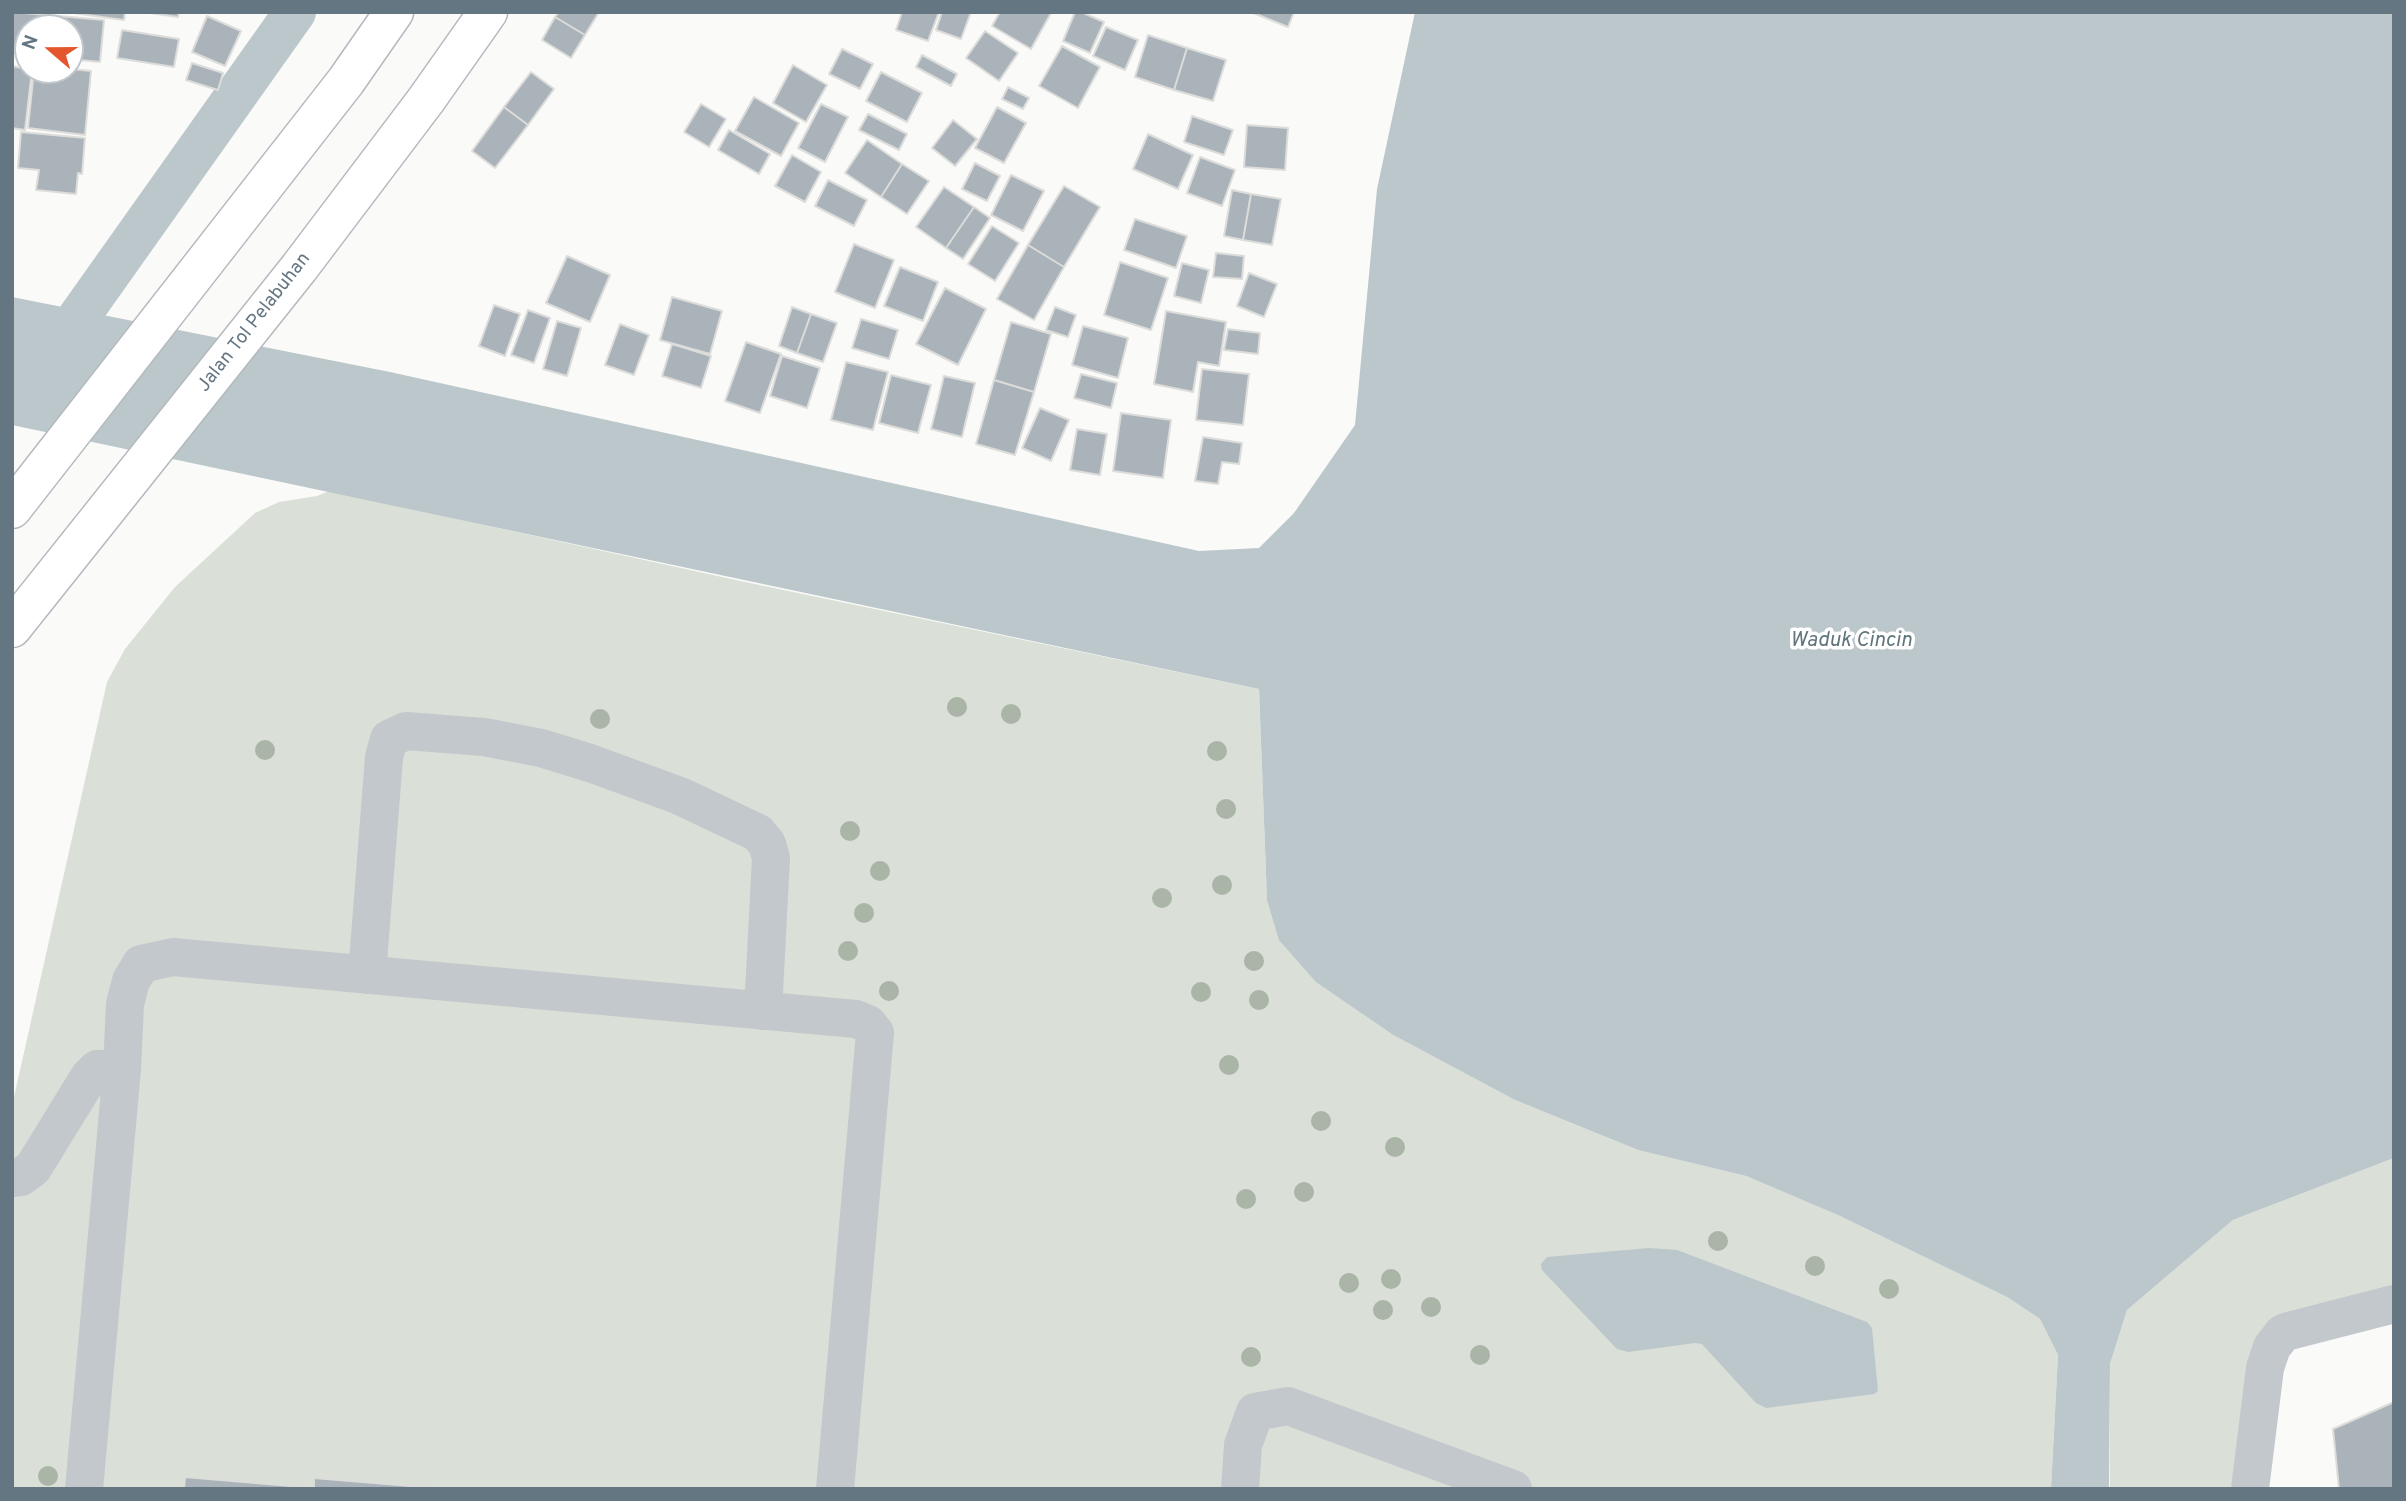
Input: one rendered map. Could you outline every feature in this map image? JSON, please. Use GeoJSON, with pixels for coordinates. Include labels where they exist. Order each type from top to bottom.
{"type":"FeatureCollection","features":[{"type":"Feature","properties":{"kind":"highway"},"geometry":{"type":"LineString","coordinates":[[12,509],[346,81],[394,12]]}},
{"type":"Feature","properties":{"kind":"highway","name":"Jalan Tol Pelabuhan"},"geometry":{"type":"LineString","coordinates":[[12,628],[299,268],[426,100],[488,12]]}},
{"type":"Feature","properties":{"kind":"street"},"geometry":{"type":"LineString","coordinates":[[367,975],[384,757],[389,740],[406,731],[484,737],[541,748],[590,763],[680,796],[758,833],[767,844],[771,858],[763,1011]]}},
{"type":"Feature","properties":{"kind":"street"},"geometry":{"type":"LineString","coordinates":[[84,1489],[122,1069],[125,1004],[131,981],[141,964],[173,957],[856,1019],[868,1024],[875,1033],[835,1489]]}},
{"type":"Feature","properties":{"kind":"street"},"geometry":{"type":"LineString","coordinates":[[12,1178],[22,1177],[33,1168],[89,1077],[97,1069],[122,1069]]}},
{"type":"Feature","properties":{"kind":"street"},"geometry":{"type":"LineString","coordinates":[[2250,1489],[2265,1368],[2272,1347],[2283,1333],[2394,1304]]}},
{"type":"Feature","properties":{"kind":"street"},"geometry":{"type":"LineString","coordinates":[[1240,1489],[1243,1445],[1255,1412],[1288,1406],[1513,1489]]}},
{"type":"Feature","properties":{"kind":"shaded area"},"geometry":{"type":"Polygon","coordinates":[[[329,491],[745,582],[1259,689],[1267,900],[1395,1036],[1515,1100],[1638,1150],[1746,1176],[1840,1216],[2007,1297],[2040,1319],[2058,1355],[2051,1489],[12,1489],[12,1106],[107,682],[125,649],[175,587],[255,513],[279,502],[317,496],[329,491]]]}},
{"type":"Feature","properties":{"kind":"shaded area"},"geometry":{"type":"Polygon","coordinates":[[[2394,1158],[2394,1289],[2282,1314],[2233,1489],[2110,1489],[2110,1364],[2127,1310],[2233,1220],[2394,1158]]]}},
{"type":"Feature","properties":{"kind":"water","name":"Waduk Cincin"},"geometry":{"type":"Polygon","coordinates":[[[1415,12],[2394,12],[2394,1158],[2233,1220],[2127,1310],[2110,1364],[2109,1489],[2051,1489],[2058,1355],[2040,1319],[2007,1297],[1840,1216],[1746,1176],[1638,1150],[1515,1100],[1395,1036],[1316,982],[1279,940],[1267,900],[1259,689],[12,425],[12,297],[390,372],[1199,551],[1259,548],[1294,513],[1355,425],[1377,189],[1415,12]]]}},
{"type":"Feature","properties":{"kind":"water"},"geometry":{"type":"Polygon","coordinates":[[[1649,1248],[1677,1250],[1867,1322],[1872,1328],[1878,1391],[1874,1394],[1766,1408],[1756,1403],[1702,1344],[1628,1352],[1617,1349],[1542,1270],[1541,1264],[1547,1257],[1649,1248]]]}},
{"type":"Feature","properties":{"kind":"building"},"geometry":{"type":"Polygon","coordinates":[[[12,12],[35,14],[14,14],[12,53],[12,12]]]}},
{"type":"Feature","properties":{"kind":"building"},"geometry":{"type":"Polygon","coordinates":[[[66,12],[125,12],[124,20],[66,12]]]}},
{"type":"Feature","properties":{"kind":"building"},"geometry":{"type":"Polygon","coordinates":[[[143,12],[179,12],[178,17],[143,12]]]}},
{"type":"Feature","properties":{"kind":"building"},"geometry":{"type":"Polygon","coordinates":[[[559,12],[599,12],[585,35],[555,17],[559,12]]]}},
{"type":"Feature","properties":{"kind":"building"},"geometry":{"type":"Polygon","coordinates":[[[902,12],[939,12],[928,41],[896,30],[902,12]]]}},
{"type":"Feature","properties":{"kind":"building"},"geometry":{"type":"Polygon","coordinates":[[[942,12],[971,12],[961,39],[936,30],[942,12]]]}},
{"type":"Feature","properties":{"kind":"building"},"geometry":{"type":"Polygon","coordinates":[[[1000,12],[1051,13],[1031,49],[992,26],[1000,12]]]}},
{"type":"Feature","properties":{"kind":"building"},"geometry":{"type":"Polygon","coordinates":[[[1075,12],[1104,22],[1090,53],[1063,41],[1075,12]]]}},
{"type":"Feature","properties":{"kind":"building"},"geometry":{"type":"Polygon","coordinates":[[[1251,12],[1294,12],[1288,27],[1251,12]]]}},
{"type":"Feature","properties":{"kind":"building"},"geometry":{"type":"Polygon","coordinates":[[[207,16],[241,31],[225,66],[192,52],[207,16]]]}},
{"type":"Feature","properties":{"kind":"building"},"geometry":{"type":"Polygon","coordinates":[[[555,17],[585,35],[571,58],[542,40],[555,17]]]}},
{"type":"Feature","properties":{"kind":"building"},"geometry":{"type":"Polygon","coordinates":[[[84,18],[104,20],[100,62],[84,60],[84,18]]]}},
{"type":"Feature","properties":{"kind":"building"},"geometry":{"type":"Polygon","coordinates":[[[1106,27],[1138,40],[1125,70],[1093,56],[1106,27]]]}},
{"type":"Feature","properties":{"kind":"building"},"geometry":{"type":"Polygon","coordinates":[[[122,30],[179,39],[174,67],[117,58],[122,30]]]}},
{"type":"Feature","properties":{"kind":"building"},"geometry":{"type":"Polygon","coordinates":[[[985,31],[1018,53],[999,81],[966,58],[985,31]]]}},
{"type":"Feature","properties":{"kind":"building"},"geometry":{"type":"Polygon","coordinates":[[[1148,35],[1187,48],[1174,90],[1135,77],[1148,35]]]}},
{"type":"Feature","properties":{"kind":"building"},"geometry":{"type":"Polygon","coordinates":[[[1062,46],[1100,67],[1078,108],[1039,86],[1062,46]]]}},
{"type":"Feature","properties":{"kind":"building"},"geometry":{"type":"Polygon","coordinates":[[[1187,48],[1226,60],[1213,101],[1174,90],[1187,48]]]}},
{"type":"Feature","properties":{"kind":"building"},"geometry":{"type":"Polygon","coordinates":[[[842,49],[873,64],[860,89],[829,74],[842,49]]]}},
{"type":"Feature","properties":{"kind":"building"},"geometry":{"type":"Polygon","coordinates":[[[922,55],[957,74],[951,86],[916,67],[922,55]]]}},
{"type":"Feature","properties":{"kind":"building"},"geometry":{"type":"Polygon","coordinates":[[[192,63],[223,73],[218,90],[186,80],[192,63]]]}},
{"type":"Feature","properties":{"kind":"building"},"geometry":{"type":"Polygon","coordinates":[[[793,65],[827,85],[806,122],[773,103],[793,65]]]}},
{"type":"Feature","properties":{"kind":"building"},"geometry":{"type":"Polygon","coordinates":[[[12,66],[14,84],[30,84],[25,130],[12,128],[12,66]]]}},
{"type":"Feature","properties":{"kind":"building"},"geometry":{"type":"Polygon","coordinates":[[[84,70],[91,71],[85,135],[28,128],[33,84],[84,84],[84,70]]]}},
{"type":"Feature","properties":{"kind":"building"},"geometry":{"type":"Polygon","coordinates":[[[531,72],[554,89],[528,125],[504,107],[531,72]]]}},
{"type":"Feature","properties":{"kind":"building"},"geometry":{"type":"Polygon","coordinates":[[[881,72],[922,93],[907,122],[866,101],[881,72]]]}},
{"type":"Feature","properties":{"kind":"building"},"geometry":{"type":"Polygon","coordinates":[[[1008,87],[1029,98],[1023,109],[1002,99],[1008,87]]]}},
{"type":"Feature","properties":{"kind":"building"},"geometry":{"type":"Polygon","coordinates":[[[754,97],[799,123],[781,156],[735,131],[754,97]]]}},
{"type":"Feature","properties":{"kind":"building"},"geometry":{"type":"Polygon","coordinates":[[[701,104],[726,119],[709,147],[684,132],[701,104]]]}},
{"type":"Feature","properties":{"kind":"building"},"geometry":{"type":"Polygon","coordinates":[[[821,104],[848,117],[825,162],[798,148],[821,104]]]}},
{"type":"Feature","properties":{"kind":"building"},"geometry":{"type":"Polygon","coordinates":[[[504,107],[528,125],[495,168],[472,151],[504,107]]]}},
{"type":"Feature","properties":{"kind":"building"},"geometry":{"type":"Polygon","coordinates":[[[997,107],[1026,123],[1004,163],[975,148],[997,107]]]}},
{"type":"Feature","properties":{"kind":"building"},"geometry":{"type":"Polygon","coordinates":[[[868,114],[907,134],[899,150],[859,130],[868,114]]]}},
{"type":"Feature","properties":{"kind":"building"},"geometry":{"type":"Polygon","coordinates":[[[1192,116],[1233,130],[1224,155],[1184,142],[1192,116]]]}},
{"type":"Feature","properties":{"kind":"building"},"geometry":{"type":"Polygon","coordinates":[[[953,120],[977,139],[955,166],[932,148],[953,120]]]}},
{"type":"Feature","properties":{"kind":"building"},"geometry":{"type":"Polygon","coordinates":[[[1247,125],[1288,128],[1285,170],[1244,167],[1247,125]]]}},
{"type":"Feature","properties":{"kind":"building"},"geometry":{"type":"Polygon","coordinates":[[[729,130],[770,154],[759,174],[718,150],[729,130]]]}},
{"type":"Feature","properties":{"kind":"building"},"geometry":{"type":"Polygon","coordinates":[[[21,132],[85,138],[82,174],[78,173],[76,194],[36,190],[39,170],[18,168],[21,132]]]}},
{"type":"Feature","properties":{"kind":"building"},"geometry":{"type":"Polygon","coordinates":[[[1148,134],[1193,155],[1178,189],[1133,169],[1148,134]]]}},
{"type":"Feature","properties":{"kind":"building"},"geometry":{"type":"Polygon","coordinates":[[[867,140],[902,164],[881,197],[845,173],[867,140]]]}},
{"type":"Feature","properties":{"kind":"building"},"geometry":{"type":"Polygon","coordinates":[[[792,155],[821,172],[805,202],[775,186],[792,155]]]}},
{"type":"Feature","properties":{"kind":"building"},"geometry":{"type":"Polygon","coordinates":[[[1200,157],[1235,170],[1222,206],[1187,193],[1200,157]]]}},
{"type":"Feature","properties":{"kind":"building"},"geometry":{"type":"Polygon","coordinates":[[[975,163],[1000,176],[987,201],[962,189],[975,163]]]}},
{"type":"Feature","properties":{"kind":"building"},"geometry":{"type":"Polygon","coordinates":[[[902,164],[929,181],[907,214],[881,197],[902,164]]]}},
{"type":"Feature","properties":{"kind":"building"},"geometry":{"type":"Polygon","coordinates":[[[1011,175],[1044,191],[1023,231],[991,215],[1011,175]]]}},
{"type":"Feature","properties":{"kind":"building"},"geometry":{"type":"Polygon","coordinates":[[[828,180],[867,200],[854,226],[815,206],[828,180]]]}},
{"type":"Feature","properties":{"kind":"building"},"geometry":{"type":"Polygon","coordinates":[[[1064,186],[1100,207],[1064,267],[1028,245],[1064,186]]]}},
{"type":"Feature","properties":{"kind":"building"},"geometry":{"type":"Polygon","coordinates":[[[944,187],[974,207],[946,248],[916,227],[944,187]]]}},
{"type":"Feature","properties":{"kind":"building"},"geometry":{"type":"Polygon","coordinates":[[[1232,190],[1251,194],[1243,240],[1224,236],[1232,190]]]}},
{"type":"Feature","properties":{"kind":"building"},"geometry":{"type":"Polygon","coordinates":[[[1251,194],[1281,199],[1272,245],[1243,240],[1251,194]]]}},
{"type":"Feature","properties":{"kind":"building"},"geometry":{"type":"Polygon","coordinates":[[[974,207],[990,218],[963,259],[946,248],[974,207]]]}},
{"type":"Feature","properties":{"kind":"building"},"geometry":{"type":"Polygon","coordinates":[[[1135,219],[1187,236],[1176,268],[1124,250],[1135,219]]]}},
{"type":"Feature","properties":{"kind":"building"},"geometry":{"type":"Polygon","coordinates":[[[992,226],[1019,243],[995,281],[968,264],[992,226]]]}},
{"type":"Feature","properties":{"kind":"building"},"geometry":{"type":"Polygon","coordinates":[[[854,244],[894,260],[875,308],[835,292],[854,244]]]}},
{"type":"Feature","properties":{"kind":"building"},"geometry":{"type":"Polygon","coordinates":[[[1028,245],[1064,267],[1034,320],[997,299],[1028,245]]]}},
{"type":"Feature","properties":{"kind":"building"},"geometry":{"type":"Polygon","coordinates":[[[1216,253],[1244,256],[1242,279],[1213,277],[1216,253]]]}},
{"type":"Feature","properties":{"kind":"building"},"geometry":{"type":"Polygon","coordinates":[[[567,256],[610,275],[590,322],[546,303],[567,256]]]}},
{"type":"Feature","properties":{"kind":"building"},"geometry":{"type":"Polygon","coordinates":[[[1120,262],[1168,278],[1151,330],[1104,315],[1120,262]]]}},
{"type":"Feature","properties":{"kind":"building"},"geometry":{"type":"Polygon","coordinates":[[[1182,263],[1209,270],[1201,303],[1174,296],[1182,263]]]}},
{"type":"Feature","properties":{"kind":"building"},"geometry":{"type":"Polygon","coordinates":[[[900,267],[938,282],[923,321],[884,306],[900,267]]]}},
{"type":"Feature","properties":{"kind":"building"},"geometry":{"type":"Polygon","coordinates":[[[1249,273],[1277,284],[1264,317],[1237,306],[1249,273]]]}},
{"type":"Feature","properties":{"kind":"building"},"geometry":{"type":"Polygon","coordinates":[[[945,288],[986,309],[958,365],[916,344],[945,288]]]}},
{"type":"Feature","properties":{"kind":"building"},"geometry":{"type":"Polygon","coordinates":[[[672,297],[722,311],[710,354],[660,340],[672,297]]]}},
{"type":"Feature","properties":{"kind":"building"},"geometry":{"type":"Polygon","coordinates":[[[494,305],[520,314],[505,356],[479,346],[494,305]]]}},
{"type":"Feature","properties":{"kind":"building"},"geometry":{"type":"Polygon","coordinates":[[[792,307],[811,314],[797,353],[779,346],[792,307]]]}},
{"type":"Feature","properties":{"kind":"building"},"geometry":{"type":"Polygon","coordinates":[[[1055,307],[1076,315],[1068,337],[1046,330],[1055,307]]]}},
{"type":"Feature","properties":{"kind":"building"},"geometry":{"type":"Polygon","coordinates":[[[528,310],[550,318],[534,363],[511,355],[528,310]]]}},
{"type":"Feature","properties":{"kind":"building"},"geometry":{"type":"Polygon","coordinates":[[[1166,311],[1226,322],[1219,366],[1198,362],[1193,392],[1154,384],[1166,311]]]}},
{"type":"Feature","properties":{"kind":"building"},"geometry":{"type":"Polygon","coordinates":[[[811,314],[837,323],[823,362],[797,353],[811,314]]]}},
{"type":"Feature","properties":{"kind":"building"},"geometry":{"type":"Polygon","coordinates":[[[861,319],[898,330],[889,359],[852,348],[861,319]]]}},
{"type":"Feature","properties":{"kind":"building"},"geometry":{"type":"Polygon","coordinates":[[[557,321],[581,328],[567,376],[543,369],[557,321]]]}},
{"type":"Feature","properties":{"kind":"building"},"geometry":{"type":"Polygon","coordinates":[[[1011,322],[1051,334],[1034,392],[994,380],[1011,322]]]}},
{"type":"Feature","properties":{"kind":"building"},"geometry":{"type":"Polygon","coordinates":[[[620,324],[649,335],[634,375],[605,365],[620,324]]]}},
{"type":"Feature","properties":{"kind":"building"},"geometry":{"type":"Polygon","coordinates":[[[1083,326],[1128,338],[1118,378],[1072,365],[1083,326]]]}},
{"type":"Feature","properties":{"kind":"building"},"geometry":{"type":"Polygon","coordinates":[[[1228,329],[1260,333],[1258,354],[1224,350],[1228,329]]]}},
{"type":"Feature","properties":{"kind":"building"},"geometry":{"type":"Polygon","coordinates":[[[746,342],[781,354],[760,413],[725,401],[746,342]]]}},
{"type":"Feature","properties":{"kind":"building"},"geometry":{"type":"Polygon","coordinates":[[[672,344],[711,356],[701,388],[662,376],[672,344]]]}},
{"type":"Feature","properties":{"kind":"building"},"geometry":{"type":"Polygon","coordinates":[[[782,356],[820,368],[807,408],[770,396],[782,356]]]}},
{"type":"Feature","properties":{"kind":"building"},"geometry":{"type":"Polygon","coordinates":[[[846,362],[888,372],[873,430],[831,420],[846,362]]]}},
{"type":"Feature","properties":{"kind":"building"},"geometry":{"type":"Polygon","coordinates":[[[1202,369],[1249,374],[1243,425],[1196,420],[1202,369]]]}},
{"type":"Feature","properties":{"kind":"building"},"geometry":{"type":"Polygon","coordinates":[[[1081,374],[1117,383],[1111,408],[1074,398],[1081,374]]]}},
{"type":"Feature","properties":{"kind":"building"},"geometry":{"type":"Polygon","coordinates":[[[891,375],[931,385],[918,433],[879,423],[891,375]]]}},
{"type":"Feature","properties":{"kind":"building"},"geometry":{"type":"Polygon","coordinates":[[[944,376],[975,383],[962,437],[931,429],[944,376]]]}},
{"type":"Feature","properties":{"kind":"building"},"geometry":{"type":"Polygon","coordinates":[[[994,380],[1034,392],[1015,455],[976,444],[994,380]]]}},
{"type":"Feature","properties":{"kind":"building"},"geometry":{"type":"Polygon","coordinates":[[[1040,408],[1069,420],[1051,461],[1022,448],[1040,408]]]}},
{"type":"Feature","properties":{"kind":"building"},"geometry":{"type":"Polygon","coordinates":[[[1121,413],[1171,420],[1163,478],[1113,471],[1121,413]]]}},
{"type":"Feature","properties":{"kind":"building"},"geometry":{"type":"Polygon","coordinates":[[[1077,429],[1107,434],[1100,475],[1070,470],[1077,429]]]}},
{"type":"Feature","properties":{"kind":"building"},"geometry":{"type":"Polygon","coordinates":[[[1203,437],[1242,443],[1239,464],[1222,462],[1218,484],[1195,481],[1203,437]]]}},
{"type":"Feature","properties":{"kind":"building"},"geometry":{"type":"Polygon","coordinates":[[[2394,1402],[2394,1489],[2339,1489],[2333,1429],[2394,1402]]]}},
{"type":"Feature","properties":{"kind":"building"},"geometry":{"type":"Polygon","coordinates":[[[185,1477],[314,1488],[314,1478],[446,1489],[184,1489],[185,1477]]]}},
{"type":"Feature","properties":{"kind":"waterway"},"geometry":{"type":"LineString","coordinates":[[61,342],[295,12]]}}]}
